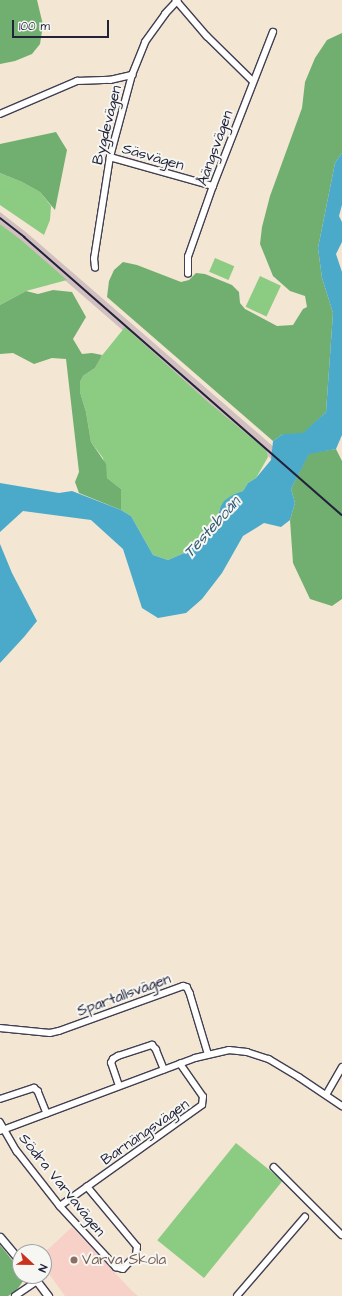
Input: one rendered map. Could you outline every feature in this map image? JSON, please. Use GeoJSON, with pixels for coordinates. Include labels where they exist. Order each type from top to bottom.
{"type":"FeatureCollection","features":[{"type":"Feature","properties":{"kind":"street","name":"Bygdevägen"},"geometry":{"type":"LineString","coordinates":[[95,268],[94,259],[110,157],[132,75],[145,42],[165,14],[177,1]]}},
{"type":"Feature","properties":{"kind":"street"},"geometry":{"type":"LineString","coordinates":[[177,1],[206,36],[253,81]]}},
{"type":"Feature","properties":{"kind":"street","name":"Åängsvägen"},"geometry":{"type":"LineString","coordinates":[[188,274],[188,257],[213,186],[273,32]]}},
{"type":"Feature","properties":{"kind":"street"},"geometry":{"type":"LineString","coordinates":[[0,114],[77,81],[110,80],[132,75]]}},
{"type":"Feature","properties":{"kind":"street","name":"Säsvägen"},"geometry":{"type":"LineString","coordinates":[[110,157],[213,186]]}},
{"type":"Feature","properties":{"kind":"street","name":"Spartallsvägen"},"geometry":{"type":"LineString","coordinates":[[0,1028],[50,1032],[59,1031],[183,986],[186,987],[190,993],[208,1054]]}},
{"type":"Feature","properties":{"kind":"street"},"geometry":{"type":"LineString","coordinates":[[119,1086],[111,1063],[113,1059],[118,1056],[152,1045],[156,1049],[164,1070]]}},
{"type":"Feature","properties":{"kind":"street"},"geometry":{"type":"LineString","coordinates":[[2,1130],[208,1054],[229,1050],[254,1053],[280,1065],[342,1106]]}},
{"type":"Feature","properties":{"kind":"street","name":"Barnängsvägen"},"geometry":{"type":"LineString","coordinates":[[60,1206],[202,1105],[203,1097],[180,1064]]}},
{"type":"Feature","properties":{"kind":"street"},"geometry":{"type":"LineString","coordinates":[[326,1095],[342,1067]]}},
{"type":"Feature","properties":{"kind":"street"},"geometry":{"type":"LineString","coordinates":[[0,1099],[34,1088],[38,1091],[47,1113]]}},
{"type":"Feature","properties":{"kind":"street","name":"Södra Varvavägen"},"geometry":{"type":"LineString","coordinates":[[0,1122],[2,1130],[17,1151],[60,1206],[116,1267],[122,1270],[136,1255],[137,1247],[87,1187]]}},
{"type":"Feature","properties":{"kind":"street"},"geometry":{"type":"LineString","coordinates":[[274,1167],[342,1235]]}},
{"type":"Feature","properties":{"kind":"street"},"geometry":{"type":"LineString","coordinates":[[237,1296],[305,1218]]}},
{"type":"Feature","properties":{"kind":"street"},"geometry":{"type":"LineString","coordinates":[[0,1237],[12,1251]]}},
{"type":"Feature","properties":{"kind":"street"},"geometry":{"type":"LineString","coordinates":[[15,1296],[28,1284]]}},
{"type":"Feature","properties":{"kind":"street"},"geometry":{"type":"LineString","coordinates":[[39,1284],[48,1296]]}},
{"type":"Feature","properties":{"kind":"shaded area"},"geometry":{"type":"Polygon","coordinates":[[[0,212],[27,233],[305,474],[298,482],[0,224],[0,212]]]}},
{"type":"Feature","properties":{"kind":"shaded area","name":"Varva Skola"},"geometry":{"type":"Polygon","coordinates":[[[72,1227],[138,1296],[65,1296],[52,1278],[52,1246],[72,1227]]]}},
{"type":"Feature","properties":{"kind":"green space"},"geometry":{"type":"Polygon","coordinates":[[[0,0],[37,0],[43,25],[40,44],[32,54],[15,61],[0,64],[0,0]]]}},
{"type":"Feature","properties":{"kind":"green space"},"geometry":{"type":"Polygon","coordinates":[[[342,33],[342,153],[335,163],[318,248],[322,278],[333,313],[326,412],[303,434],[283,434],[273,441],[107,297],[109,281],[114,270],[123,262],[137,265],[181,282],[189,280],[196,273],[205,274],[232,285],[239,292],[240,303],[245,309],[277,326],[293,325],[303,309],[307,307],[305,296],[290,291],[273,276],[260,244],[262,227],[270,196],[302,108],[305,82],[315,58],[327,40],[342,33]]]}},
{"type":"Feature","properties":{"kind":"green space"},"geometry":{"type":"Polygon","coordinates":[[[56,132],[67,150],[55,210],[40,192],[22,182],[0,173],[0,144],[56,132]]]}},
{"type":"Feature","properties":{"kind":"green space"},"geometry":{"type":"Polygon","coordinates":[[[0,173],[22,182],[40,192],[51,206],[50,220],[44,235],[0,205],[0,173]]]}},
{"type":"Feature","properties":{"kind":"green space"},"geometry":{"type":"Polygon","coordinates":[[[0,224],[67,280],[26,291],[0,305],[0,224]]]}},
{"type":"Feature","properties":{"kind":"green space"},"geometry":{"type":"Polygon","coordinates":[[[215,258],[234,266],[228,280],[209,272],[215,258]]]}},
{"type":"Feature","properties":{"kind":"green space"},"geometry":{"type":"Polygon","coordinates":[[[260,276],[281,286],[266,317],[246,307],[260,276]]]}},
{"type":"Feature","properties":{"kind":"green space"},"geometry":{"type":"Polygon","coordinates":[[[53,290],[72,292],[86,317],[73,339],[82,354],[92,353],[102,355],[95,368],[83,376],[80,382],[80,392],[86,412],[91,442],[106,464],[107,478],[121,489],[121,510],[79,493],[75,482],[79,472],[66,359],[52,358],[34,364],[13,353],[0,354],[0,305],[26,291],[38,294],[53,290]]]}},
{"type":"Feature","properties":{"kind":"green space"},"geometry":{"type":"Polygon","coordinates":[[[125,327],[208,402],[266,450],[268,457],[256,478],[248,483],[243,491],[234,494],[220,508],[216,525],[213,529],[189,551],[168,560],[153,555],[131,516],[121,510],[121,489],[107,478],[103,458],[91,442],[86,412],[80,392],[80,382],[83,376],[95,368],[100,358],[125,327]]]}},
{"type":"Feature","properties":{"kind":"green space"},"geometry":{"type":"Polygon","coordinates":[[[336,449],[342,461],[342,599],[332,606],[310,599],[293,563],[290,520],[295,503],[291,489],[309,453],[336,449]]]}},
{"type":"Feature","properties":{"kind":"green space"},"geometry":{"type":"Polygon","coordinates":[[[236,1143],[283,1181],[204,1278],[157,1240],[236,1143]]]}},
{"type":"Feature","properties":{"kind":"green space"},"geometry":{"type":"Polygon","coordinates":[[[0,1245],[12,1260],[12,1284],[21,1284],[16,1291],[8,1296],[0,1296],[0,1245]]]}},
{"type":"Feature","properties":{"kind":"water"},"geometry":{"type":"Polygon","coordinates":[[[342,153],[342,205],[339,216],[342,222],[342,242],[336,254],[342,272],[342,435],[336,449],[309,454],[291,489],[295,503],[290,520],[281,527],[264,523],[243,536],[222,573],[202,599],[186,613],[158,618],[142,608],[123,549],[91,520],[23,511],[0,532],[0,483],[59,493],[72,491],[121,510],[131,516],[153,555],[168,560],[189,551],[213,529],[216,525],[220,508],[224,501],[234,494],[243,491],[248,483],[256,478],[271,460],[273,441],[283,434],[303,433],[326,412],[333,313],[322,278],[318,248],[335,163],[342,153]]]}},
{"type":"Feature","properties":{"kind":"water"},"geometry":{"type":"Polygon","coordinates":[[[0,544],[12,573],[37,621],[0,663],[0,544]]]}},
{"type":"Feature","properties":{"kind":"railway"},"geometry":{"type":"LineString","coordinates":[[0,218],[24,237],[342,515]]}},
{"type":"Feature","properties":{"kind":"place","name":"Varva Skola"},"geometry":{"type":"Point","coordinates":[74,1260]}},
{"type":"Feature","properties":{"kind":"water label","name":"Testeboån"},"geometry":{"type":"Point","coordinates":[212,527]}}]}
